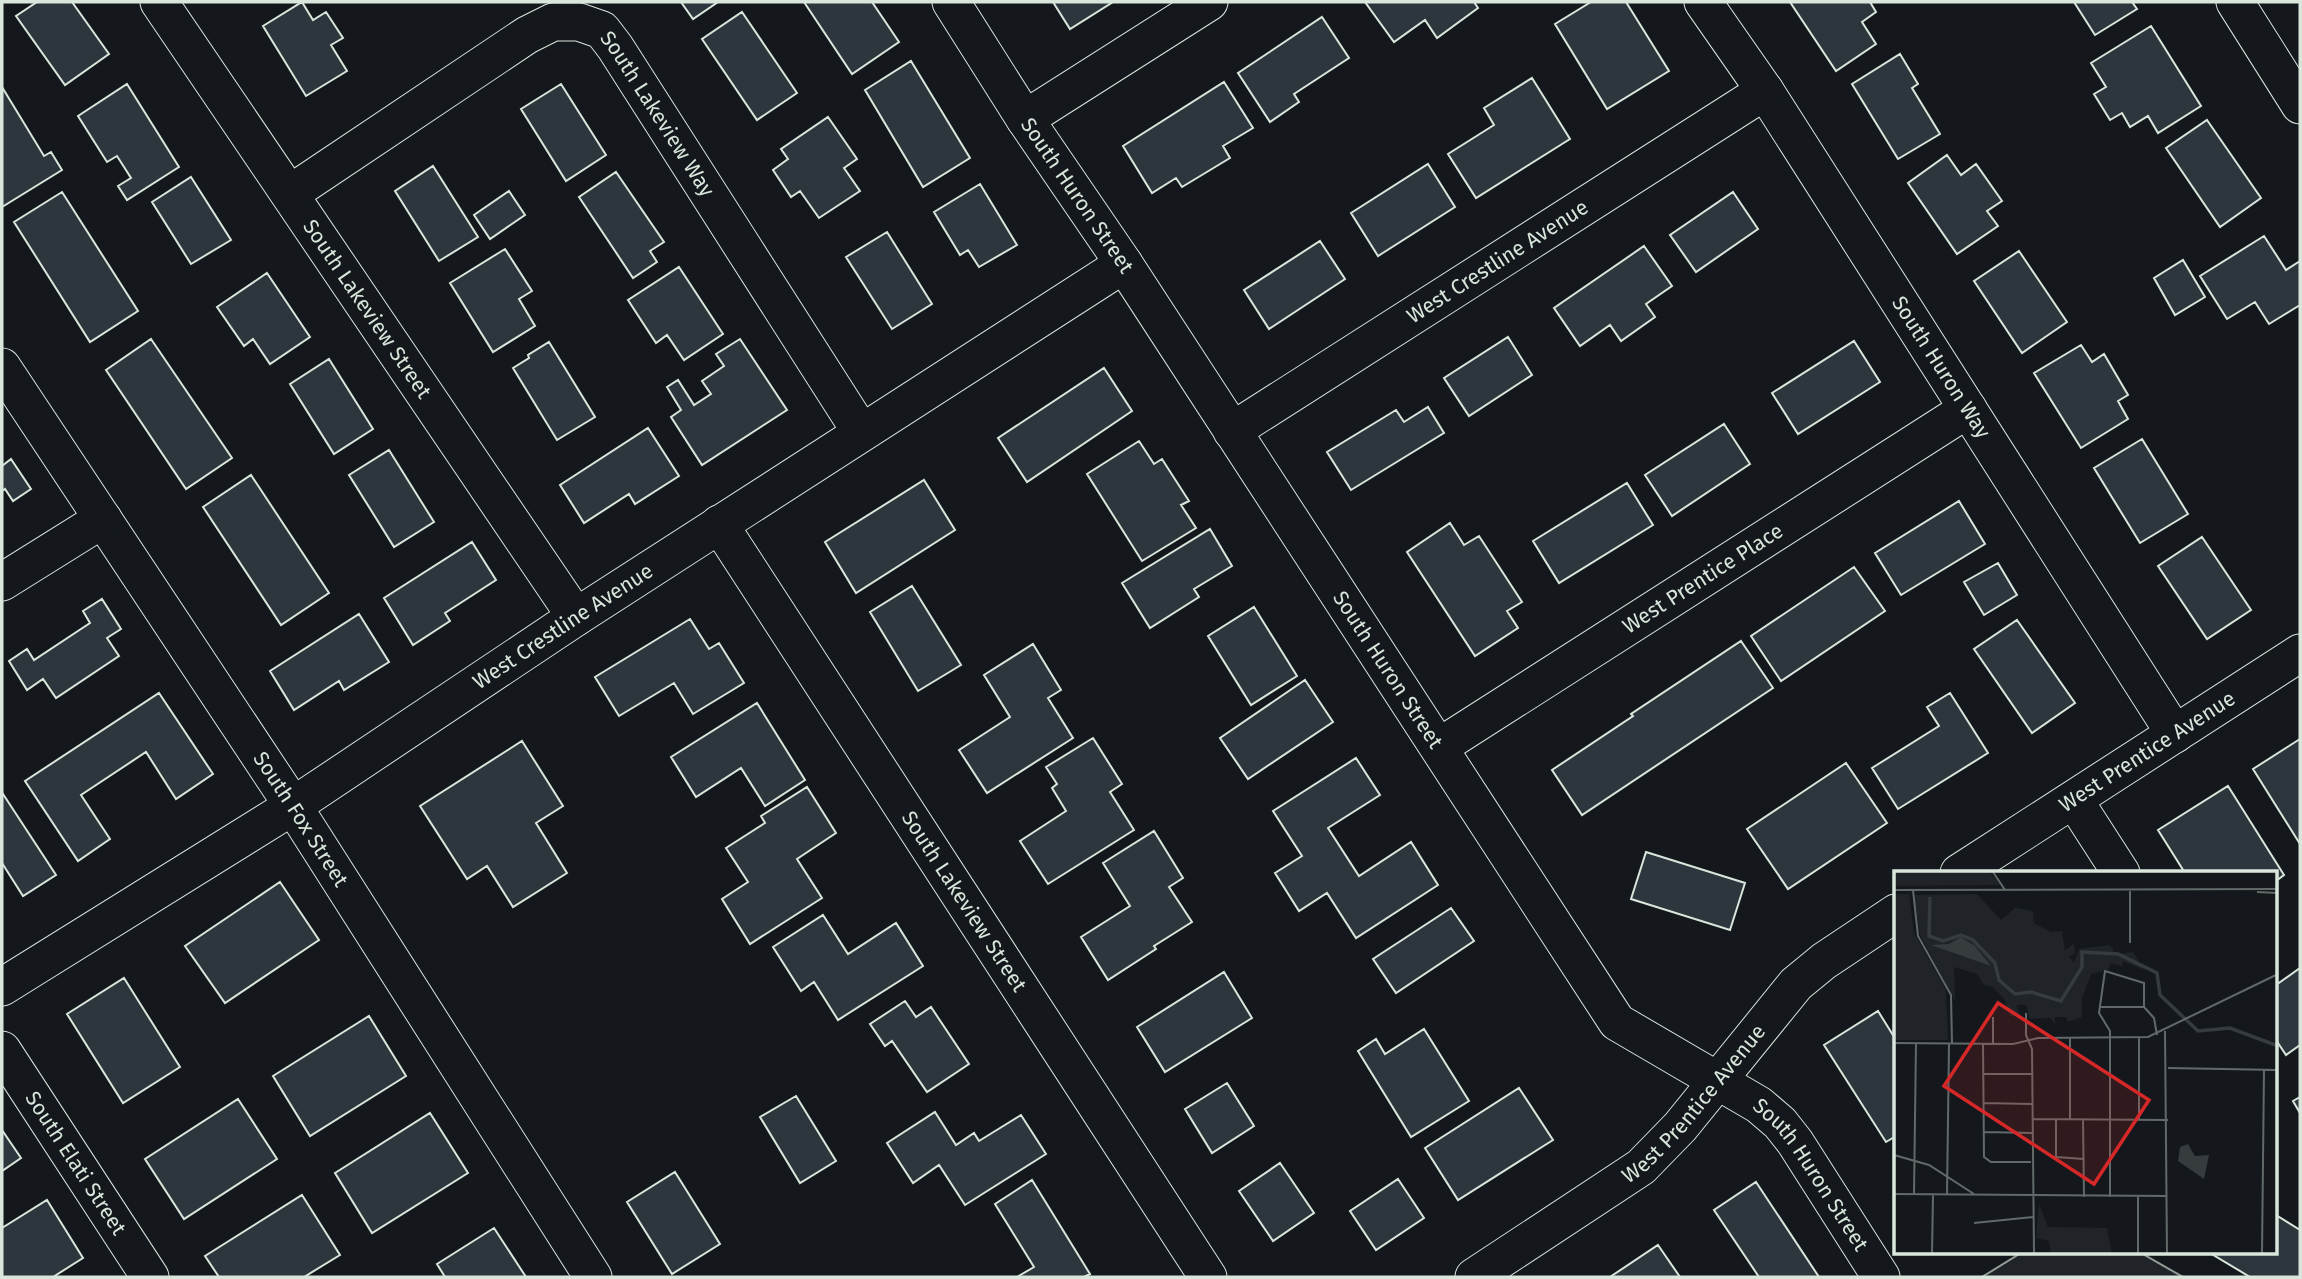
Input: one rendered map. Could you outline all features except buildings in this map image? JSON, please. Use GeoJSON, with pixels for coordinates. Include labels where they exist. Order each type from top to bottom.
{"type":"FeatureCollection","features":[{"type":"Feature","properties":{"kind":"street","name":"South Lakeview Street"},"geometry":{"type":"LineString","coordinates":[[159,2],[576,617]]}},
{"type":"Feature","properties":{"kind":"street","name":"South Huron Street"},"geometry":{"type":"LineString","coordinates":[[951,2],[1024,119],[1124,264],[1617,1022],[1759,1105],[1780,1123],[1795,1142],[1881,1277]]}},
{"type":"Feature","properties":{"kind":"street"},"geometry":{"type":"LineString","coordinates":[[1024,119],[1209,2]]}},
{"type":"Feature","properties":{"kind":"street","name":"South Huron Way"},"geometry":{"type":"LineString","coordinates":[[1703,2],[1765,91],[2175,734]]}},
{"type":"Feature","properties":{"kind":"street"},"geometry":{"type":"LineString","coordinates":[[2235,2],[2300,105]]}},
{"type":"Feature","properties":{"kind":"street","name":"South Lakeview Way"},"geometry":{"type":"LineString","coordinates":[[291,193],[527,35],[553,23],[579,22],[602,30],[623,58],[861,432]]}},
{"type":"Feature","properties":{"kind":"street","name":"West Crestline Avenue"},"geometry":{"type":"LineString","coordinates":[[1232,431],[1765,91]]}},
{"type":"Feature","properties":{"kind":"street","name":"West Crestline Avenue"},"geometry":{"type":"LineString","coordinates":[[2,986],[293,806],[576,617],[1124,264]]}},
{"type":"Feature","properties":{"kind":"street","name":"South Fox Street"},"geometry":{"type":"LineString","coordinates":[[2,367],[293,806],[593,1277]]}},
{"type":"Feature","properties":{"kind":"street","name":"West Prentice Place"},"geometry":{"type":"LineString","coordinates":[[1439,747],[1968,409]]}},
{"type":"Feature","properties":{"kind":"street"},"geometry":{"type":"LineString","coordinates":[[2,582],[103,519]]}},
{"type":"Feature","properties":{"kind":"street","name":"South Lakeview Street"},"geometry":{"type":"LineString","coordinates":[[719,524],[1208,1277]]}},
{"type":"Feature","properties":{"kind":"street","name":"West Prentice Avenue"},"geometry":{"type":"LineString","coordinates":[[1962,871],[2300,653]]}},
{"type":"Feature","properties":{"kind":"street"},"geometry":{"type":"LineString","coordinates":[[2074,800],[2120,871]]}},
{"type":"Feature","properties":{"kind":"street","name":"West Prentice Avenue"},"geometry":{"type":"LineString","coordinates":[[1474,1277],[1641,1167],[1668,1141],[1796,984],[1833,954],[1894,915]]}},
{"type":"Feature","properties":{"kind":"street","name":"South Elati Street"},"geometry":{"type":"LineString","coordinates":[[2,1050],[150,1277]]}},
{"type":"Feature","properties":{"kind":"shaded area"},"geometry":{"type":"Polygon","coordinates":[[[2019,1254],[2143,1254],[2183,1277],[1982,1277],[2019,1254]]]}}]}
